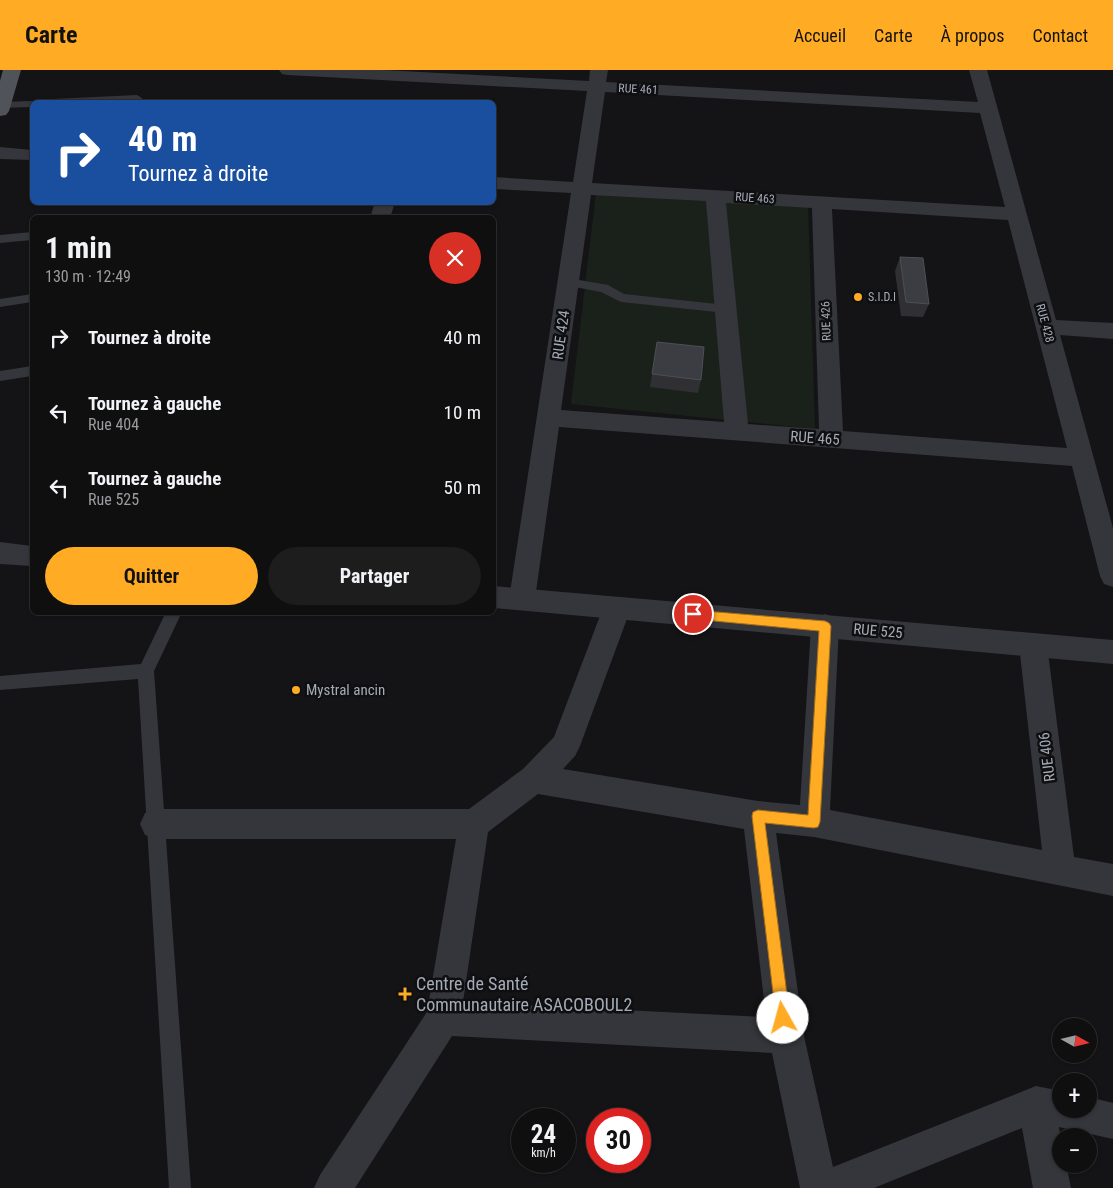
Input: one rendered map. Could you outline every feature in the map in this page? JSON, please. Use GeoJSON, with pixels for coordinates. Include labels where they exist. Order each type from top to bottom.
{"type":"FeatureCollection","features":[{"type":"Feature","properties":{"kind":"main road"},"geometry":{"type":"LineString","coordinates":[[1,108],[12,70]]}},
{"type":"Feature","properties":{"kind":"street","name":"RUE 461"},"geometry":{"type":"LineString","coordinates":[[288,70],[597,78],[988,108]]}},
{"type":"Feature","properties":{"kind":"street","name":"RUE 428"},"geometry":{"type":"LineString","coordinates":[[978,70],[1113,576]]}},
{"type":"Feature","properties":{"kind":"street","name":"RUE 424"},"geometry":{"type":"LineString","coordinates":[[522,599],[597,78]]}},
{"type":"Feature","properties":{"kind":"street"},"geometry":{"type":"LineString","coordinates":[[0,153],[30,155]]}},
{"type":"Feature","properties":{"kind":"street","name":"RUE 463"},"geometry":{"type":"LineString","coordinates":[[496,183],[1016,214]]}},
{"type":"Feature","properties":{"kind":"street"},"geometry":{"type":"LineString","coordinates":[[715,195],[738,432]]}},
{"type":"Feature","properties":{"kind":"street","name":"RUE 426"},"geometry":{"type":"LineString","coordinates":[[822,203],[830,439]]}},
{"type":"Feature","properties":{"kind":"street"},"geometry":{"type":"LineString","coordinates":[[1046,327],[1113,331]]}},
{"type":"Feature","properties":{"kind":"street","name":"RUE 465"},"geometry":{"type":"LineString","coordinates":[[548,418],[1082,458]]}},
{"type":"Feature","properties":{"kind":"street"},"geometry":{"type":"LineString","coordinates":[[0,553],[30,556]]}},
{"type":"Feature","properties":{"kind":"street","name":"RUE 525"},"geometry":{"type":"LineString","coordinates":[[496,597],[1113,652]]}},
{"type":"Feature","properties":{"kind":"street"},"geometry":{"type":"LineString","coordinates":[[156,824],[474,824],[534,779],[565,746],[617,608]]}},
{"type":"Feature","properties":{"kind":"street"},"geometry":{"type":"LineString","coordinates":[[814,822],[825,626]]}},
{"type":"Feature","properties":{"kind":"street","name":"RUE 406"},"geometry":{"type":"LineString","coordinates":[[1033,645],[1060,869]]}},
{"type":"Feature","properties":{"kind":"street"},"geometry":{"type":"LineString","coordinates":[[534,779],[758,816],[814,822],[1113,880]]}},
{"type":"Feature","properties":{"kind":"street"},"geometry":{"type":"LineString","coordinates":[[758,816],[786,1036],[819,1188]]}},
{"type":"Feature","properties":{"kind":"street"},"geometry":{"type":"LineString","coordinates":[[333,1188],[443,1018],[474,824]]}},
{"type":"Feature","properties":{"kind":"street"},"geometry":{"type":"LineString","coordinates":[[443,1018],[786,1036]]}},
{"type":"Feature","properties":{"kind":"street"},"geometry":{"type":"LineString","coordinates":[[1036,1104],[1052,1188]]}},
{"type":"Feature","properties":{"kind":"street"},"geometry":{"type":"LineString","coordinates":[[827,1188],[1036,1104],[1113,1121]]}},
{"type":"Feature","properties":{"kind":"lane"},"geometry":{"type":"LineString","coordinates":[[94,100],[137,98]]}},
{"type":"Feature","properties":{"kind":"lane"},"geometry":{"type":"LineString","coordinates":[[1,108],[30,104]]}},
{"type":"Feature","properties":{"kind":"lane"},"geometry":{"type":"LineString","coordinates":[[0,239],[30,236]]}},
{"type":"Feature","properties":{"kind":"lane"},"geometry":{"type":"LineString","coordinates":[[568,282],[604,288],[621,298],[726,309]]}},
{"type":"Feature","properties":{"kind":"lane"},"geometry":{"type":"LineString","coordinates":[[0,303],[30,298]]}},
{"type":"Feature","properties":{"kind":"lane"},"geometry":{"type":"LineString","coordinates":[[0,376],[30,371]]}},
{"type":"Feature","properties":{"kind":"lane"},"geometry":{"type":"LineString","coordinates":[[173,615],[146,671],[180,1188]]}},
{"type":"Feature","properties":{"kind":"lane"},"geometry":{"type":"LineString","coordinates":[[0,683],[146,671]]}},
{"type":"Feature","properties":{"kind":"shaded area"},"geometry":{"type":"Polygon","coordinates":[[[596,193],[808,204],[815,429],[571,404],[596,193]]]}},
{"type":"Feature","properties":{"kind":"building"},"geometry":{"type":"Polygon","coordinates":[[[900,257],[923,258],[929,304],[906,302],[900,257]]]}},
{"type":"Feature","properties":{"kind":"building"},"geometry":{"type":"Polygon","coordinates":[[[657,342],[704,347],[701,380],[652,374],[657,342]]]}},
{"type":"Feature","properties":{"kind":"place","name":"S.I.D.I"},"geometry":{"type":"Point","coordinates":[858,297]}},
{"type":"Feature","properties":{"kind":"place","name":"Mystral ancin"},"geometry":{"type":"Point","coordinates":[296,690]}},
{"type":"Feature","properties":{"kind":"place","name":"Centre de Santé Communautaire ASACOBOUL2"},"geometry":{"type":"Point","coordinates":[405,994]}},
{"type":"Feature","properties":{"kind":"route"},"geometry":{"type":"LineString","coordinates":[[693,614],[825,626],[814,822],[758,816],[783,1018]]}}]}
